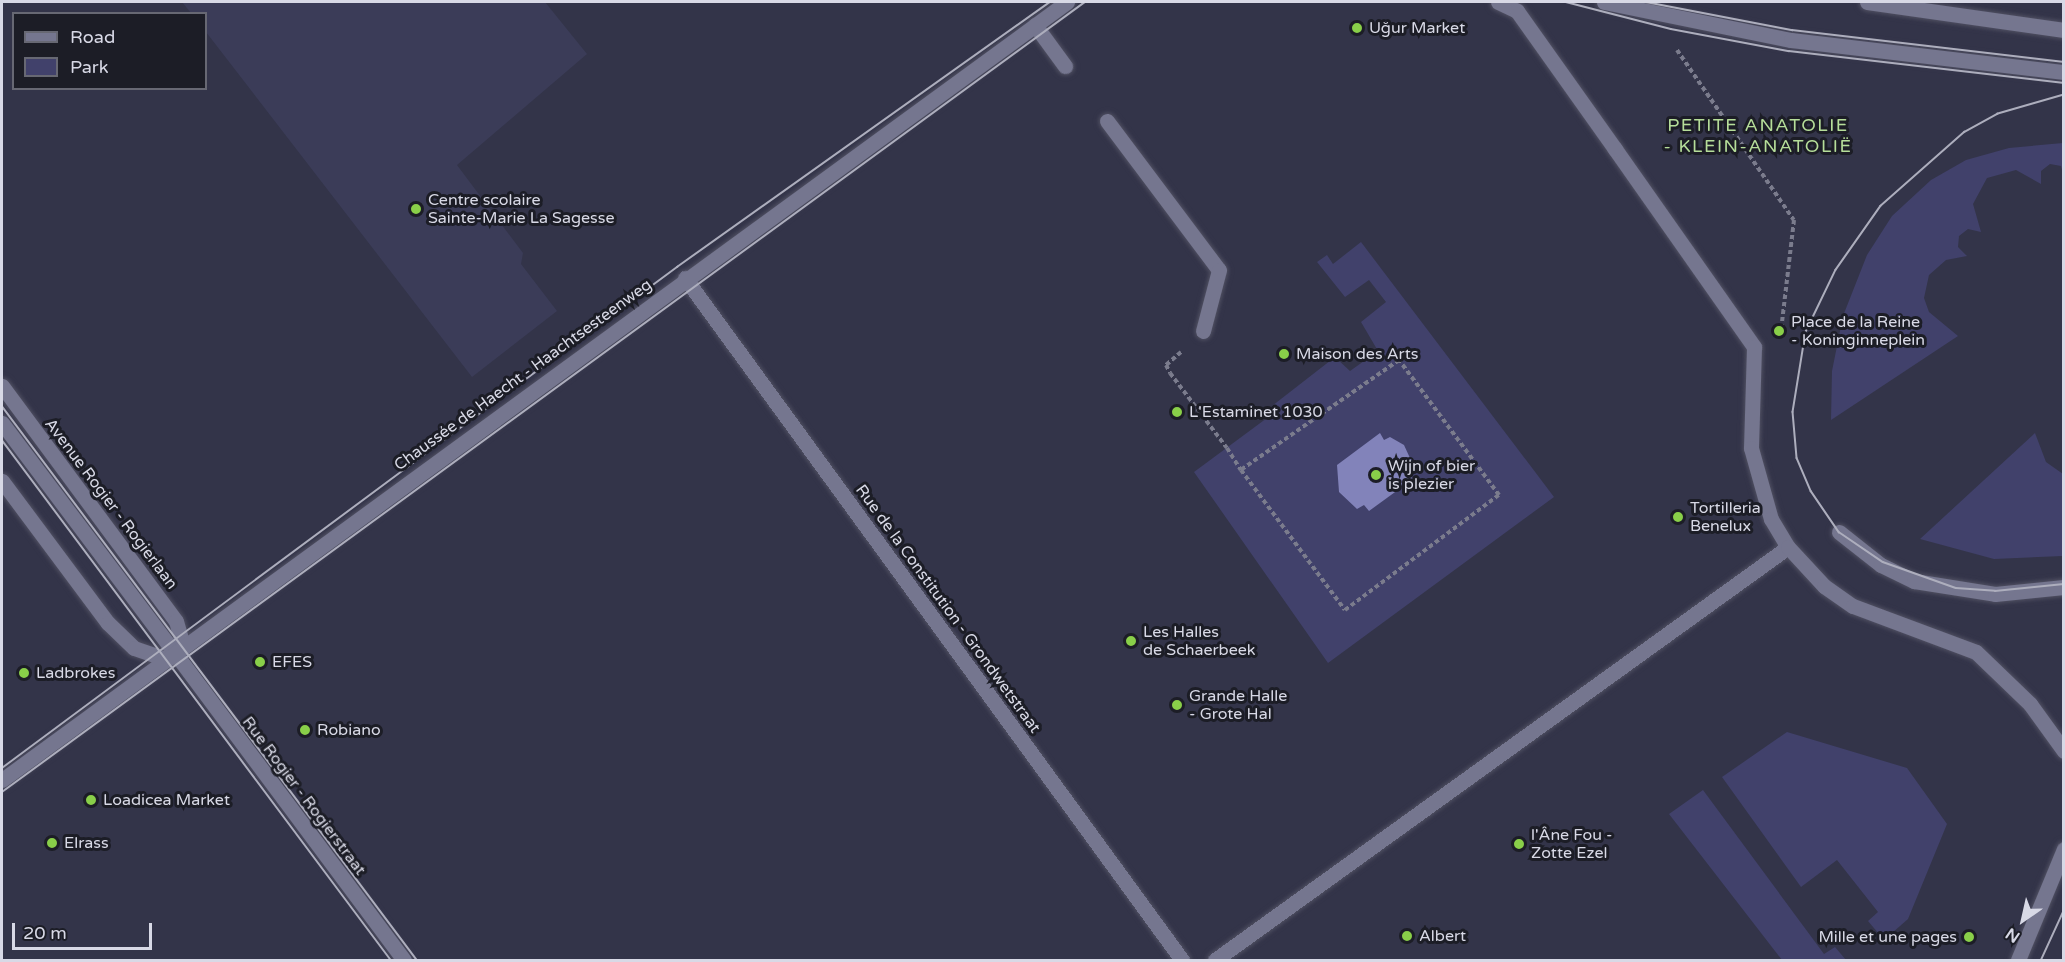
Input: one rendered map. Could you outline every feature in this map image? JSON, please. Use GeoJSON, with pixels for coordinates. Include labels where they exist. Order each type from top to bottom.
{"type":"FeatureCollection","features":[{"type":"Feature","properties":{"kind":"street","name":"Chaussée de Haecht - Haachtsesteenweg"},"geometry":{"type":"LineString","coordinates":[[2,780],[685,278],[1067,2]]}},
{"type":"Feature","properties":{"kind":"street"},"geometry":{"type":"LineString","coordinates":[[1498,2],[1517,11],[1754,348],[1751,448],[1771,519],[1788,547],[1824,586],[1853,606],[1976,652],[2030,704],[2064,751]]}},
{"type":"Feature","properties":{"kind":"street"},"geometry":{"type":"LineString","coordinates":[[1604,2],[1791,40],[2064,72]]}},
{"type":"Feature","properties":{"kind":"street"},"geometry":{"type":"LineString","coordinates":[[1868,2],[2064,30]]}},
{"type":"Feature","properties":{"kind":"street"},"geometry":{"type":"LineString","coordinates":[[1035,25],[1065,66]]}},
{"type":"Feature","properties":{"kind":"street"},"geometry":{"type":"LineString","coordinates":[[1107,121],[1219,270],[1203,331]]}},
{"type":"Feature","properties":{"kind":"street","name":"Rue de la Constitution - Grondwetstraat"},"geometry":{"type":"LineString","coordinates":[[685,278],[1182,960]]}},
{"type":"Feature","properties":{"kind":"street","name":"Avenue Rogier - Rogierlaan"},"geometry":{"type":"LineString","coordinates":[[2,386],[176,621],[175,653]]}},
{"type":"Feature","properties":{"kind":"street"},"geometry":{"type":"LineString","coordinates":[[2,423],[175,653]]}},
{"type":"Feature","properties":{"kind":"street"},"geometry":{"type":"LineString","coordinates":[[2,481],[108,623],[134,648],[175,653]]}},
{"type":"Feature","properties":{"kind":"street"},"geometry":{"type":"LineString","coordinates":[[1839,532],[1881,565],[1914,581],[1995,594],[2064,587]]}},
{"type":"Feature","properties":{"kind":"street"},"geometry":{"type":"LineString","coordinates":[[1215,960],[1788,547]]}},
{"type":"Feature","properties":{"kind":"street","name":"Rue Rogier - Rogierstraat"},"geometry":{"type":"LineString","coordinates":[[175,653],[404,960]]}},
{"type":"Feature","properties":{"kind":"street"},"geometry":{"type":"LineString","coordinates":[[2018,960],[2064,849]]}},
{"type":"Feature","properties":{"kind":"path"},"geometry":{"type":"LineString","coordinates":[[1669,39],[1794,220],[1780,342]]}},
{"type":"Feature","properties":{"kind":"path"},"geometry":{"type":"LineString","coordinates":[[1203,331],[1166,365],[1241,470],[1345,610],[1500,495],[1399,360],[1241,470]]}},
{"type":"Feature","properties":{"kind":"shaded area","name":"Centre scolaire Sainte-Marie La Sagesse"},"geometry":{"type":"Polygon","coordinates":[[[182,2],[545,2],[587,54],[457,165],[523,253],[521,264],[557,311],[472,377],[207,33],[207,12],[190,12],[182,2]]]}},
{"type":"Feature","properties":{"kind":"green space"},"geometry":{"type":"Polygon","coordinates":[[[2063,143],[2063,173],[2061,166],[2050,164],[2041,171],[2041,184],[2016,170],[1987,178],[1973,204],[1981,232],[1968,229],[1959,236],[1958,247],[1967,256],[1946,260],[1929,275],[1924,298],[1929,312],[1958,336],[1831,420],[1832,371],[1843,316],[1867,255],[1892,216],[1931,180],[1966,160],[2009,148],[2063,143]]]}},
{"type":"Feature","properties":{"kind":"green space"},"geometry":{"type":"Polygon","coordinates":[[[1361,242],[1554,497],[1328,663],[1194,472],[1267,418],[1263,413],[1335,357],[1350,371],[1378,351],[1361,322],[1386,302],[1369,280],[1345,297],[1317,262],[1327,255],[1333,264],[1361,242]]]}},
{"type":"Feature","properties":{"kind":"green space"},"geometry":{"type":"Polygon","coordinates":[[[2035,433],[2046,462],[2063,474],[2063,556],[1994,559],[1920,539],[2035,433]]]}},
{"type":"Feature","properties":{"kind":"green space"},"geometry":{"type":"Polygon","coordinates":[[[1787,732],[1907,768],[1947,824],[1908,919],[1884,940],[1868,921],[1878,912],[1837,860],[1801,887],[1722,777],[1787,732]]]}},
{"type":"Feature","properties":{"kind":"green space"},"geometry":{"type":"Polygon","coordinates":[[[1703,790],[1824,954],[1835,947],[1846,960],[1782,960],[1669,814],[1703,790]]]}},
{"type":"Feature","properties":{"kind":"water"},"geometry":{"type":"Polygon","coordinates":[[[1380,433],[1384,440],[1390,437],[1404,445],[1415,469],[1409,473],[1413,479],[1369,511],[1364,505],[1357,509],[1339,492],[1337,465],[1380,433]]]}},
{"type":"Feature","properties":{"kind":"tram line"},"geometry":{"type":"LineString","coordinates":[[2,768],[677,267],[1050,2]]}},
{"type":"Feature","properties":{"kind":"tram line"},"geometry":{"type":"LineString","coordinates":[[2,792],[1085,2]]}},
{"type":"Feature","properties":{"kind":"tram line"},"geometry":{"type":"LineString","coordinates":[[1566,2],[1671,29],[1789,51],[2064,83]]}},
{"type":"Feature","properties":{"kind":"tram line"},"geometry":{"type":"LineString","coordinates":[[1646,2],[1792,30],[2064,62]]}},
{"type":"Feature","properties":{"kind":"tram line"},"geometry":{"type":"LineString","coordinates":[[2064,95],[1998,114],[1965,132],[1881,206],[1836,270],[1806,332],[1793,412],[1797,458],[1811,491],[1839,532],[1883,562],[1956,588],[1995,591],[2064,584]]}},
{"type":"Feature","properties":{"kind":"tram line"},"geometry":{"type":"LineString","coordinates":[[2,406],[417,960]]}},
{"type":"Feature","properties":{"kind":"tram line"},"geometry":{"type":"LineString","coordinates":[[2,440],[391,960]]}},
{"type":"Feature","properties":{"kind":"tram line"},"geometry":{"type":"LineString","coordinates":[[2041,960],[2064,910]]}},
{"type":"Feature","properties":{"kind":"place","name":"Uğur Market"},"geometry":{"type":"Point","coordinates":[1357,28]}},
{"type":"Feature","properties":{"kind":"place","name":"Centre scolaire Sainte-Marie La Sagesse"},"geometry":{"type":"Point","coordinates":[416,209]}},
{"type":"Feature","properties":{"kind":"place","name":"Place de la Reine - Koninginneplein"},"geometry":{"type":"Point","coordinates":[1779,331]}},
{"type":"Feature","properties":{"kind":"place","name":"Maison des Arts"},"geometry":{"type":"Point","coordinates":[1284,354]}},
{"type":"Feature","properties":{"kind":"place","name":"L'Estaminet 1030"},"geometry":{"type":"Point","coordinates":[1177,412]}},
{"type":"Feature","properties":{"kind":"place","name":"Wijn of bier is plezier"},"geometry":{"type":"Point","coordinates":[1376,475]}},
{"type":"Feature","properties":{"kind":"place","name":"Tortilleria Benelux"},"geometry":{"type":"Point","coordinates":[1678,517]}},
{"type":"Feature","properties":{"kind":"place","name":"Les Halles de Schaerbeek"},"geometry":{"type":"Point","coordinates":[1131,641]}},
{"type":"Feature","properties":{"kind":"place","name":"EFES"},"geometry":{"type":"Point","coordinates":[260,662]}},
{"type":"Feature","properties":{"kind":"place","name":"Ladbrokes"},"geometry":{"type":"Point","coordinates":[24,673]}},
{"type":"Feature","properties":{"kind":"place","name":"Grande Halle - Grote Hal"},"geometry":{"type":"Point","coordinates":[1177,705]}},
{"type":"Feature","properties":{"kind":"place","name":"Robiano"},"geometry":{"type":"Point","coordinates":[305,730]}},
{"type":"Feature","properties":{"kind":"place","name":"Loadicea Market"},"geometry":{"type":"Point","coordinates":[91,800]}},
{"type":"Feature","properties":{"kind":"place","name":"Elrass"},"geometry":{"type":"Point","coordinates":[52,843]}},
{"type":"Feature","properties":{"kind":"place","name":"l'Âne Fou - Zotte Ezel"},"geometry":{"type":"Point","coordinates":[1519,844]}},
{"type":"Feature","properties":{"kind":"place","name":"Albert"},"geometry":{"type":"Point","coordinates":[1407,936]}},
{"type":"Feature","properties":{"kind":"place","name":"Mille et une pages"},"geometry":{"type":"Point","coordinates":[1969,937]}},
{"type":"Feature","properties":{"kind":"district","name":"PETITE ANATOLIE - KLEIN-ANATOLIË"},"geometry":{"type":"Point","coordinates":[1758,136]}}]}
